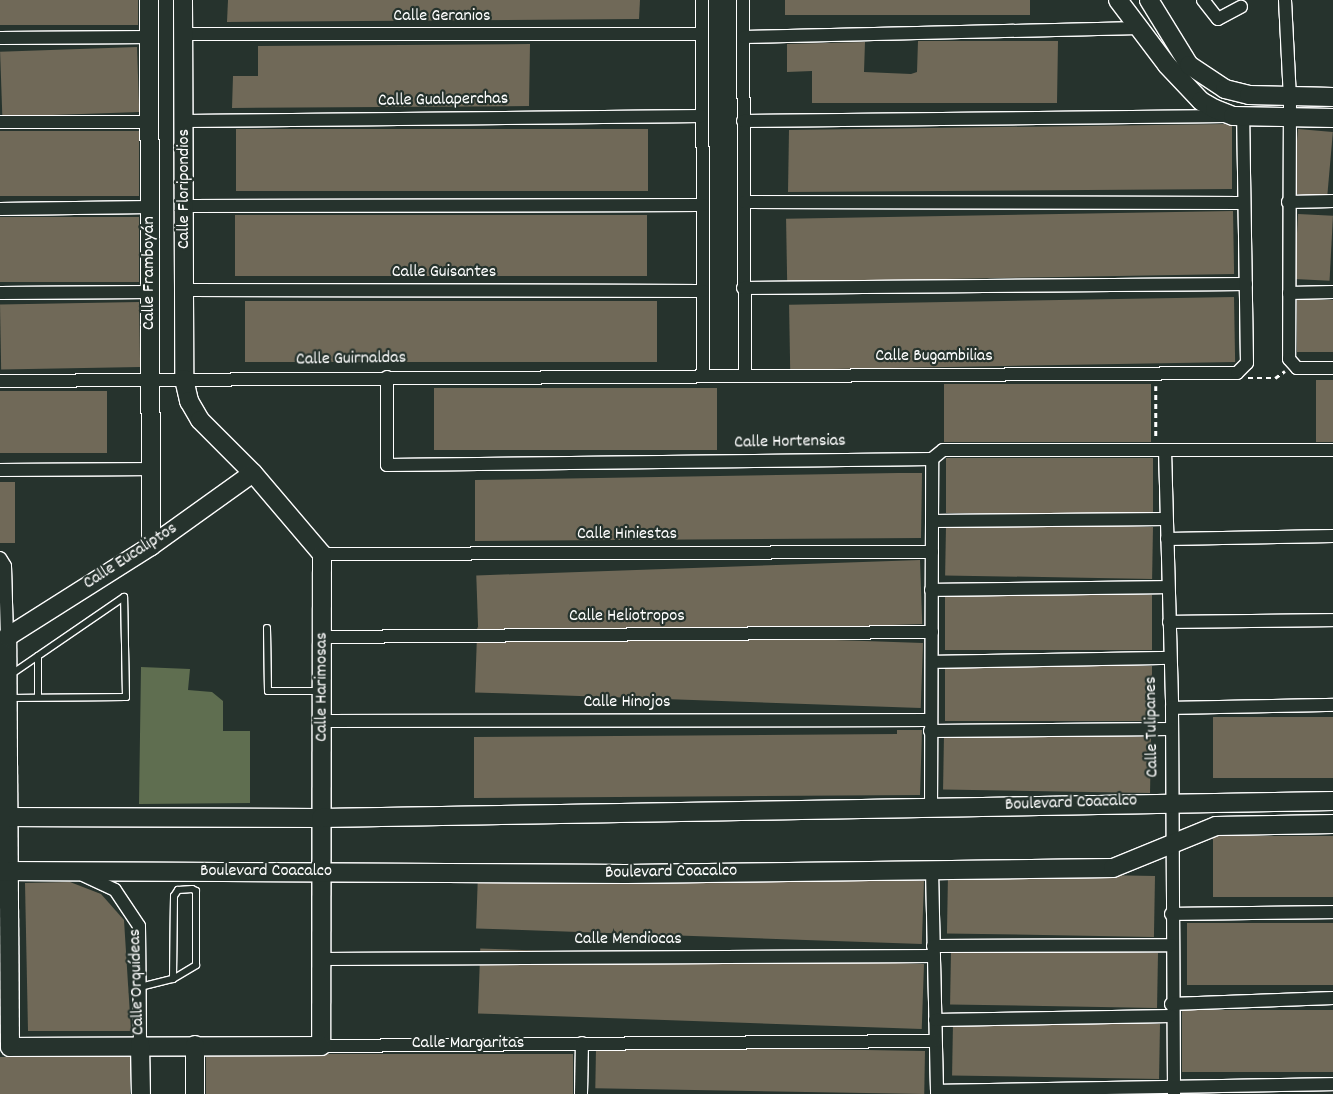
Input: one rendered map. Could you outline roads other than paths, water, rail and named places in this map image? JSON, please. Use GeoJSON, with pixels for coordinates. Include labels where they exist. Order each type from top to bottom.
{"type":"FeatureCollection","features":[{"type":"Feature","properties":{"kind":"street","name":"Calle Framboyán"},"geometry":{"type":"LineString","coordinates":[[149,0],[151,546]]}},
{"type":"Feature","properties":{"kind":"street","name":"Calle Floripondios"},"geometry":{"type":"LineString","coordinates":[[183,0],[184,379]]}},
{"type":"Feature","properties":{"kind":"street"},"geometry":{"type":"LineString","coordinates":[[702,0],[704,376]]}},
{"type":"Feature","properties":{"kind":"street"},"geometry":{"type":"LineString","coordinates":[[743,0],[743,288],[745,376]]}},
{"type":"Feature","properties":{"kind":"street"},"geometry":{"type":"LineString","coordinates":[[1118,0],[1201,102],[1238,116]]}},
{"type":"Feature","properties":{"kind":"street"},"geometry":{"type":"LineString","coordinates":[[1149,0],[1178,52],[1203,77],[1249,95],[1290,98],[1333,97]]}},
{"type":"Feature","properties":{"kind":"street"},"geometry":{"type":"LineString","coordinates":[[1203,0],[1218,19],[1241,7]]}},
{"type":"Feature","properties":{"kind":"street"},"geometry":{"type":"LineString","coordinates":[[1284,0],[1290,98],[1287,119],[1289,293],[1292,365],[1333,368]]}},
{"type":"Feature","properties":{"kind":"street"},"geometry":{"type":"LineString","coordinates":[[744,37],[1140,28]]}},
{"type":"Feature","properties":{"kind":"street","name":"Calle Geranios"},"geometry":{"type":"LineString","coordinates":[[183,34],[702,34]]}},
{"type":"Feature","properties":{"kind":"street"},"geometry":{"type":"LineString","coordinates":[[0,38],[150,37]]}},
{"type":"Feature","properties":{"kind":"street","name":"Calle Gualaperchas"},"geometry":{"type":"LineString","coordinates":[[184,121],[702,116]]}},
{"type":"Feature","properties":{"kind":"street"},"geometry":{"type":"LineString","coordinates":[[743,122],[1238,116],[1287,119],[1333,118]]}},
{"type":"Feature","properties":{"kind":"street"},"geometry":{"type":"LineString","coordinates":[[743,288],[1246,284],[1244,203],[1238,116]]}},
{"type":"Feature","properties":{"kind":"street"},"geometry":{"type":"LineString","coordinates":[[0,122],[149,122]]}},
{"type":"Feature","properties":{"kind":"street"},"geometry":{"type":"LineString","coordinates":[[744,202],[1244,203]]}},
{"type":"Feature","properties":{"kind":"street"},"geometry":{"type":"LineString","coordinates":[[1288,202],[1333,202]]}},
{"type":"Feature","properties":{"kind":"street"},"geometry":{"type":"LineString","coordinates":[[185,206],[702,205]]}},
{"type":"Feature","properties":{"kind":"street"},"geometry":{"type":"LineString","coordinates":[[0,209],[150,208]]}},
{"type":"Feature","properties":{"kind":"street","name":"Calle Bugambilias"},"geometry":{"type":"LineString","coordinates":[[745,376],[1237,373],[1246,363],[1246,284]]}},
{"type":"Feature","properties":{"kind":"street","name":"Calle Guisantes"},"geometry":{"type":"LineString","coordinates":[[185,290],[703,291]]}},
{"type":"Feature","properties":{"kind":"street"},"geometry":{"type":"LineString","coordinates":[[0,294],[151,292]]}},
{"type":"Feature","properties":{"kind":"street"},"geometry":{"type":"LineString","coordinates":[[1289,293],[1333,292]]}},
{"type":"Feature","properties":{"kind":"street","name":"Calle Guirnaldas"},"geometry":{"type":"LineString","coordinates":[[0,381],[387,376],[745,376]]}},
{"type":"Feature","properties":{"kind":"street","name":"Calle Hortensias"},"geometry":{"type":"LineString","coordinates":[[387,376],[387,465],[932,459]]}},
{"type":"Feature","properties":{"kind":"street"},"geometry":{"type":"LineString","coordinates":[[184,379],[189,401],[200,420],[252,473],[322,554]]}},
{"type":"Feature","properties":{"kind":"street"},"geometry":{"type":"LineString","coordinates":[[931,808],[932,459],[943,450],[1333,450]]}},
{"type":"Feature","properties":{"kind":"street","name":"Calle Tulipanes"},"geometry":{"type":"LineString","coordinates":[[1160,450],[1167,539],[1169,658],[1172,708],[1171,1010],[1174,1091]]}},
{"type":"Feature","properties":{"kind":"street"},"geometry":{"type":"LineString","coordinates":[[0,470],[151,469]]}},
{"type":"Feature","properties":{"kind":"street","name":"Calle Eucaliptos"},"geometry":{"type":"LineString","coordinates":[[3,637],[151,546],[252,473]]}},
{"type":"Feature","properties":{"kind":"street"},"geometry":{"type":"LineString","coordinates":[[932,521],[1166,519]]}},
{"type":"Feature","properties":{"kind":"street"},"geometry":{"type":"LineString","coordinates":[[1167,539],[1333,536]]}},
{"type":"Feature","properties":{"kind":"street","name":"Calle Hiniestas"},"geometry":{"type":"LineString","coordinates":[[322,554],[932,552]]}},
{"type":"Feature","properties":{"kind":"street","name":"Calle Harimosas"},"geometry":{"type":"LineString","coordinates":[[321,1046],[322,554]]}},
{"type":"Feature","properties":{"kind":"street"},"geometry":{"type":"LineString","coordinates":[[2,562],[3,637],[7,677],[4,725],[5,1047]]}},
{"type":"Feature","properties":{"kind":"street"},"geometry":{"type":"LineString","coordinates":[[931,590],[1168,587]]}},
{"type":"Feature","properties":{"kind":"street"},"geometry":{"type":"LineString","coordinates":[[1169,622],[1333,620]]}},
{"type":"Feature","properties":{"kind":"street","name":"Calle Heliotropos"},"geometry":{"type":"LineString","coordinates":[[323,637],[932,632]]}},
{"type":"Feature","properties":{"kind":"street"},"geometry":{"type":"LineString","coordinates":[[932,662],[1169,658]]}},
{"type":"Feature","properties":{"kind":"street"},"geometry":{"type":"LineString","coordinates":[[1172,708],[1333,705]]}},
{"type":"Feature","properties":{"kind":"street","name":"Calle Hinojos"},"geometry":{"type":"LineString","coordinates":[[323,721],[1171,729]]}},
{"type":"Feature","properties":{"kind":"street","name":"Boulevard Coacalco"},"geometry":{"type":"LineString","coordinates":[[4,817],[321,818],[931,808],[1172,801],[1333,800]]}},
{"type":"Feature","properties":{"kind":"street","name":"Boulevard Coacalco"},"geometry":{"type":"LineString","coordinates":[[4,871],[76,873],[1113,868],[1173,847],[1200,830],[1216,826],[1333,824]]}},
{"type":"Feature","properties":{"kind":"street"},"geometry":{"type":"LineString","coordinates":[[932,870],[937,1093],[1174,1091],[1333,1084]]}},
{"type":"Feature","properties":{"kind":"street","name":"Calle Orquídeas"},"geometry":{"type":"LineString","coordinates":[[76,873],[103,882],[130,906],[139,926],[141,1094]]}},
{"type":"Feature","properties":{"kind":"street"},"geometry":{"type":"LineString","coordinates":[[1171,914],[1333,912]]}},
{"type":"Feature","properties":{"kind":"street","name":"Calle Mendiocas"},"geometry":{"type":"LineString","coordinates":[[322,959],[934,951],[1171,945]]}},
{"type":"Feature","properties":{"kind":"street"},"geometry":{"type":"LineString","coordinates":[[935,1020],[1171,1010],[1333,998]]}},
{"type":"Feature","properties":{"kind":"street","name":"Calle Margaritas"},"geometry":{"type":"LineString","coordinates":[[5,1047],[140,1044],[321,1046],[935,1041]]}},
{"type":"Feature","properties":{"kind":"street"},"geometry":{"type":"LineString","coordinates":[[581,1094],[582,1044]]}},
{"type":"Feature","properties":{"kind":"street"},"geometry":{"type":"LineString","coordinates":[[195,1045],[195,1094]]}},
{"type":"Feature","properties":{"kind":"lane"},"geometry":{"type":"LineString","coordinates":[[7,677],[124,597],[126,697],[7,698]]}},
{"type":"Feature","properties":{"kind":"lane"},"geometry":{"type":"LineString","coordinates":[[267,628],[268,691],[323,691]]}},
{"type":"Feature","properties":{"kind":"lane"},"geometry":{"type":"LineString","coordinates":[[38,656],[38,698]]}},
{"type":"Feature","properties":{"kind":"lane"},"geometry":{"type":"LineString","coordinates":[[140,987],[173,979],[196,965],[196,890],[192,889],[178,890],[174,896],[173,979]]}}]}
